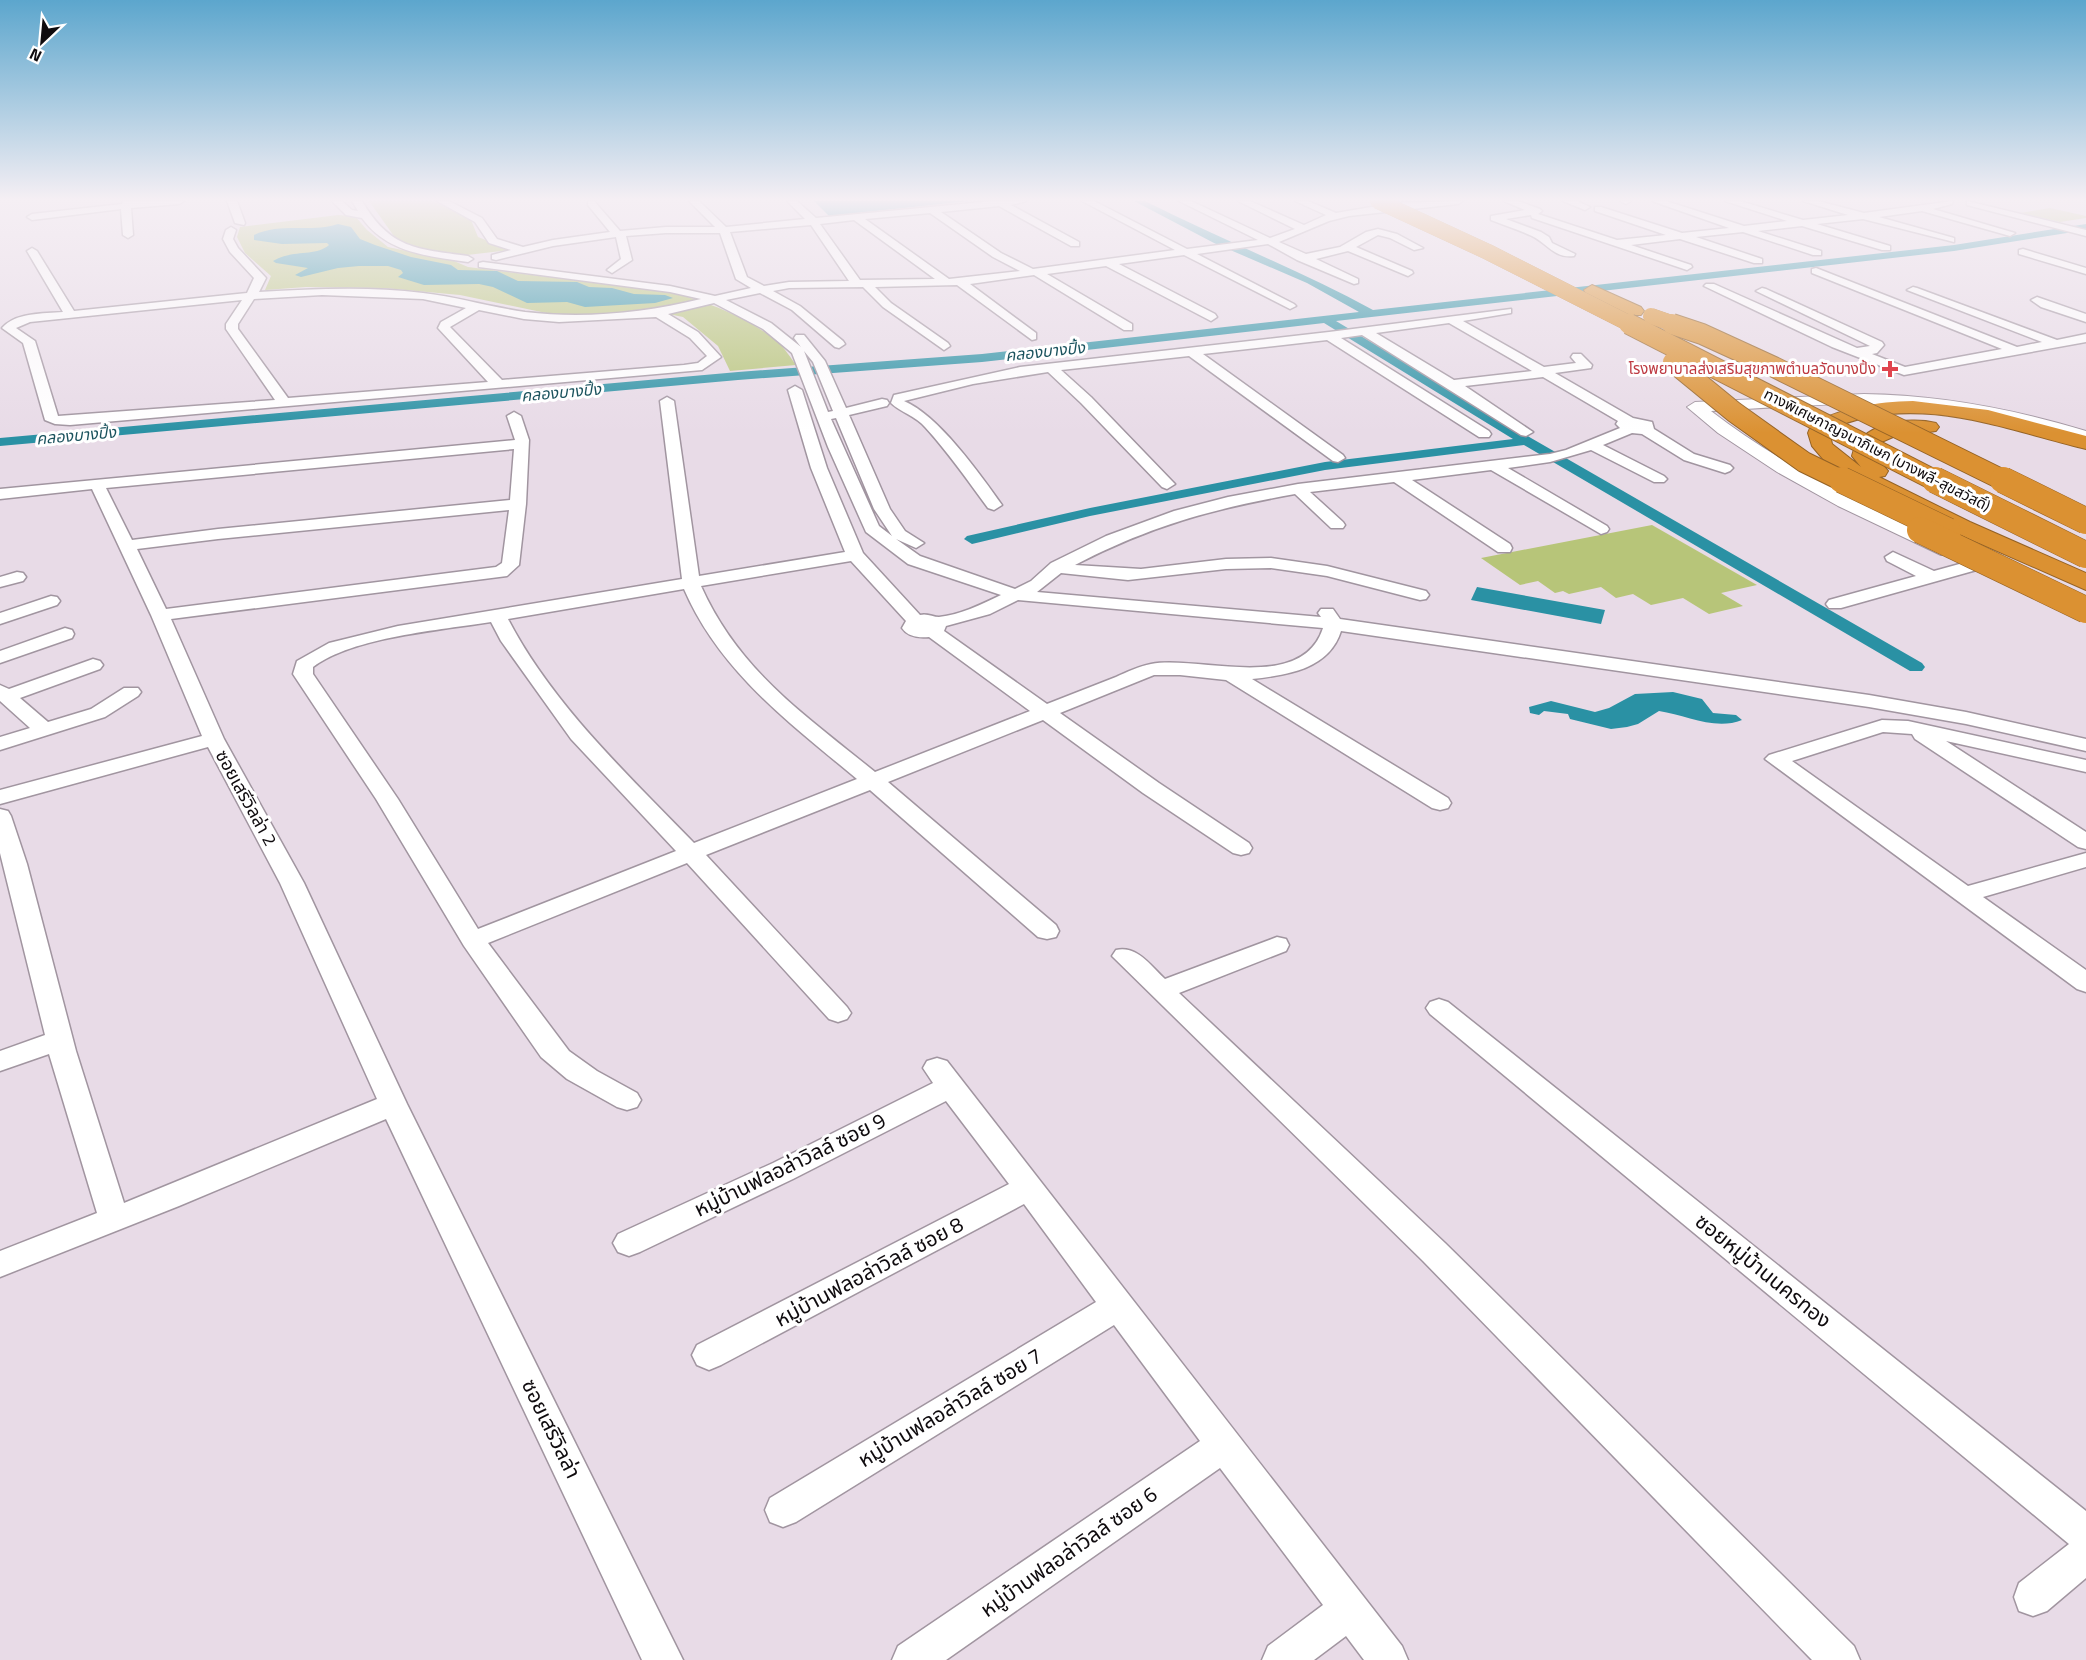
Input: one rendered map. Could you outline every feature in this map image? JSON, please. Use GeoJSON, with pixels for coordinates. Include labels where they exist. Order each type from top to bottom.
{"type":"FeatureCollection","features":[{"type":"Feature","properties":{"kind":"highway"},"geometry":{"type":"LineString","coordinates":[[1510,278],[1608,330],[1668,358],[1734,412],[1804,462],[2086,595]]}},
{"type":"Feature","properties":{"kind":"highway","name":"ทางพิเศษกาญจนาภิเษก (บางพลี-สุขสวัสดิ์)"},"geometry":{"type":"LineString","coordinates":[[1543,278],[2086,555]]}},
{"type":"Feature","properties":{"kind":"highway","name":"ทางพิเศษกาญจนาภิเษก (บางพลี-สุขสวัสดิ์)"},"geometry":{"type":"LineString","coordinates":[[1568,278],[1683,338],[2086,537]]}},
{"type":"Feature","properties":{"kind":"highway"},"geometry":{"type":"LineString","coordinates":[[1635,312],[1695,331],[1743,353],[2086,521]]}},
{"type":"Feature","properties":{"kind":"highway"},"geometry":{"type":"LineString","coordinates":[[1608,330],[1681,381],[1714,413],[1748,439],[1787,464],[1836,490],[2086,609]]}},
{"type":"Feature","properties":{"kind":"highway"},"geometry":{"type":"LineString","coordinates":[[2086,443],[2003,420],[1953,411],[1910,407],[1850,412],[1832,418],[1818,427],[1818,436],[1823,447],[1841,463],[1873,483],[1914,505],[2086,582]]}},
{"type":"Feature","properties":{"kind":"highway"},"geometry":{"type":"LineString","coordinates":[[2086,460],[2029,442],[1947,428],[1909,428],[1886,433],[1866,441],[1863,448],[1863,456],[1867,462],[1888,480],[1930,502],[2086,573]]}},
{"type":"Feature","properties":{"kind":"street"},"geometry":{"type":"LineString","coordinates":[[53,278],[70,314]]}},
{"type":"Feature","properties":{"kind":"street"},"geometry":{"type":"LineString","coordinates":[[260,278],[232,324],[232,329],[284,402]]}},
{"type":"Feature","properties":{"kind":"street"},"geometry":{"type":"LineString","coordinates":[[593,278],[722,298],[786,340],[798,351],[803,363],[803,389],[819,468],[855,555],[928,625],[1151,788],[1241,848]]}},
{"type":"Feature","properties":{"kind":"street"},"geometry":{"type":"LineString","coordinates":[[625,278],[722,298],[767,317],[807,344],[819,361],[882,509],[899,534],[949,562],[1008,580],[1037,585],[1330,618],[1809,680],[1956,704],[2086,733]]}},
{"type":"Feature","properties":{"kind":"street"},"geometry":{"type":"LineString","coordinates":[[742,278],[810,318],[839,344]]}},
{"type":"Feature","properties":{"kind":"street"},"geometry":{"type":"LineString","coordinates":[[857,278],[887,305],[944,346]]}},
{"type":"Feature","properties":{"kind":"street"},"geometry":{"type":"LineString","coordinates":[[949,278],[1032,336]]}},
{"type":"Feature","properties":{"kind":"street"},"geometry":{"type":"LineString","coordinates":[[658,313],[694,335],[715,357],[702,366],[684,369],[70,421],[55,420],[50,417],[29,341],[8,328],[15,322],[29,319],[298,292],[435,297],[524,315],[558,318],[658,313],[760,289],[811,283],[954,282],[982,278]]}},
{"type":"Feature","properties":{"kind":"street"},"geometry":{"type":"LineString","coordinates":[[1045,278],[1128,327]]}},
{"type":"Feature","properties":{"kind":"street"},"geometry":{"type":"LineString","coordinates":[[1138,278],[1211,317]]}},
{"type":"Feature","properties":{"kind":"street"},"geometry":{"type":"LineString","coordinates":[[1236,278],[1290,306]]}},
{"type":"Feature","properties":{"kind":"street"},"geometry":{"type":"LineString","coordinates":[[1347,278],[1353,281]]}},
{"type":"Feature","properties":{"kind":"street"},"geometry":{"type":"LineString","coordinates":[[1835,278],[2019,351]]}},
{"type":"Feature","properties":{"kind":"street"},"geometry":{"type":"LineString","coordinates":[[1710,286],[1897,370],[1920,370],[2086,338]]}},
{"type":"Feature","properties":{"kind":"street"},"geometry":{"type":"LineString","coordinates":[[1914,290],[2056,344]]}},
{"type":"Feature","properties":{"kind":"street"},"geometry":{"type":"LineString","coordinates":[[1762,291],[1878,345],[1873,350]]}},
{"type":"Feature","properties":{"kind":"street"},"geometry":{"type":"LineString","coordinates":[[2037,300],[2045,305],[2086,318]]}},
{"type":"Feature","properties":{"kind":"street"},"geometry":{"type":"LineString","coordinates":[[479,305],[452,319],[444,328],[498,384]]}},
{"type":"Feature","properties":{"kind":"street"},"geometry":{"type":"LineString","coordinates":[[823,416],[899,401],[973,380],[1050,368],[1333,336],[1507,311]]}},
{"type":"Feature","properties":{"kind":"street"},"geometry":{"type":"LineString","coordinates":[[1453,320],[1689,457],[1725,468]]}},
{"type":"Feature","properties":{"kind":"street"},"geometry":{"type":"LineString","coordinates":[[1361,332],[1452,384],[1526,432]]}},
{"type":"Feature","properties":{"kind":"street"},"geometry":{"type":"LineString","coordinates":[[1333,336],[1484,434]]}},
{"type":"Feature","properties":{"kind":"street"},"geometry":{"type":"LineString","coordinates":[[1856,352],[1873,350],[1920,370]]}},
{"type":"Feature","properties":{"kind":"street"},"geometry":{"type":"LineString","coordinates":[[1192,352],[1338,458]]}},
{"type":"Feature","properties":{"kind":"street"},"geometry":{"type":"LineString","coordinates":[[1452,384],[1586,365],[1577,357]]}},
{"type":"Feature","properties":{"kind":"street"},"geometry":{"type":"LineString","coordinates":[[1050,368],[1086,400],[1167,484]]}},
{"type":"Feature","properties":{"kind":"street"},"geometry":{"type":"LineString","coordinates":[[803,389],[823,416],[872,529],[914,560],[1017,595],[1330,618],[1869,700],[1966,717],[2086,745]]}},
{"type":"Feature","properties":{"kind":"street"},"geometry":{"type":"LineString","coordinates":[[2086,436],[2002,414],[1921,401],[1858,399],[1695,407],[1727,433],[1770,462],[1838,499],[2086,618]]}},
{"type":"Feature","properties":{"kind":"street"},"geometry":{"type":"LineString","coordinates":[[667,400],[691,584],[700,609],[709,625],[752,679],[1047,931]]}},
{"type":"Feature","properties":{"kind":"street"},"geometry":{"type":"LineString","coordinates":[[899,401],[929,422],[994,505]]}},
{"type":"Feature","properties":{"kind":"street"},"geometry":{"type":"LineString","coordinates":[[160,615],[501,572],[510,565],[518,504],[522,440],[514,416]]}},
{"type":"Feature","properties":{"kind":"street"},"geometry":{"type":"LineString","coordinates":[[928,625],[984,610],[1037,585],[1057,567],[1112,538],[1179,514],[1234,500],[1298,489],[1542,460],[1571,453],[1635,427]]}},
{"type":"Feature","properties":{"kind":"street"},"geometry":{"type":"LineString","coordinates":[[0,494],[521,444]]}},
{"type":"Feature","properties":{"kind":"street"},"geometry":{"type":"LineString","coordinates":[[1592,445],[1659,480]]}},
{"type":"Feature","properties":{"kind":"street"},"geometry":{"type":"LineString","coordinates":[[1495,466],[1601,529]]}},
{"type":"Feature","properties":{"kind":"street"},"geometry":{"type":"LineString","coordinates":[[1396,476],[1504,548]]}},
{"type":"Feature","properties":{"kind":"street","name":"ซอยเสรีวิลล่า 2"},"geometry":{"type":"LineString","coordinates":[[96,484],[124,546],[160,615],[214,740],[292,883],[393,1104],[439,1198]]}},
{"type":"Feature","properties":{"kind":"street"},"geometry":{"type":"LineString","coordinates":[[1298,489],[1337,525]]}},
{"type":"Feature","properties":{"kind":"street"},"geometry":{"type":"LineString","coordinates":[[124,546],[229,532],[518,504]]}},
{"type":"Feature","properties":{"kind":"street"},"geometry":{"type":"LineString","coordinates":[[627,1100],[560,1061],[473,940],[387,799],[303,674],[304,665],[312,658],[327,651],[398,632],[855,555]]}},
{"type":"Feature","properties":{"kind":"street"},"geometry":{"type":"LineString","coordinates":[[1893,556],[1932,577]]}},
{"type":"Feature","properties":{"kind":"street"},"geometry":{"type":"LineString","coordinates":[[1057,567],[1123,575],[1221,564],[1271,562],[1299,566],[1420,595]]}},
{"type":"Feature","properties":{"kind":"street"},"geometry":{"type":"LineString","coordinates":[[1835,604],[1974,565]]}},
{"type":"Feature","properties":{"kind":"street"},"geometry":{"type":"LineString","coordinates":[[0,619],[51,601]]}},
{"type":"Feature","properties":{"kind":"street"},"geometry":{"type":"LineString","coordinates":[[497,615],[510,641],[578,735],[692,854],[838,1013]]}},
{"type":"Feature","properties":{"kind":"street"},"geometry":{"type":"LineString","coordinates":[[473,940],[1150,670],[1177,668],[1230,674],[1287,667],[1310,659],[1322,650],[1330,638],[1330,618]]}},
{"type":"Feature","properties":{"kind":"street"},"geometry":{"type":"LineString","coordinates":[[0,657],[65,634]]}},
{"type":"Feature","properties":{"kind":"street"},"geometry":{"type":"LineString","coordinates":[[3,694],[93,665]]}},
{"type":"Feature","properties":{"kind":"street"},"geometry":{"type":"LineString","coordinates":[[1230,674],[1440,803]]}},
{"type":"Feature","properties":{"kind":"street"},"geometry":{"type":"LineString","coordinates":[[0,744],[98,713],[131,692]]}},
{"type":"Feature","properties":{"kind":"street"},"geometry":{"type":"LineString","coordinates":[[3,694],[45,730]]}},
{"type":"Feature","properties":{"kind":"street"},"geometry":{"type":"LineString","coordinates":[[2086,766],[1908,727],[1882,726],[1776,759],[2086,983]]}},
{"type":"Feature","properties":{"kind":"street"},"geometry":{"type":"LineString","coordinates":[[1908,727],[2086,844],[2082,850],[2086,858],[1964,895]]}},
{"type":"Feature","properties":{"kind":"street"},"geometry":{"type":"LineString","coordinates":[[0,797],[214,740]]}},
{"type":"Feature","properties":{"kind":"street"},"geometry":{"type":"LineString","coordinates":[[0,816],[59,1040],[114,1220]]}},
{"type":"Feature","properties":{"kind":"street"},"geometry":{"type":"LineString","coordinates":[[1162,990],[1277,945]]}},
{"type":"Feature","properties":{"kind":"street"},"geometry":{"type":"LineString","coordinates":[[1125,956],[1434,1252],[1840,1660]]}},
{"type":"Feature","properties":{"kind":"street","name":"ซอยหมู่บ้านนครทอง"},"geometry":{"type":"LineString","coordinates":[[1439,1008],[2086,1534]]}},
{"type":"Feature","properties":{"kind":"street"},"geometry":{"type":"LineString","coordinates":[[0,1061],[59,1040]]}},
{"type":"Feature","properties":{"kind":"street","name":"หมู่บ้านฟลอล่าวิลล์ ซอย 9"},"geometry":{"type":"LineString","coordinates":[[629,1243],[783,1171],[944,1077],[1028,1188]]}},
{"type":"Feature","properties":{"kind":"street"},"geometry":{"type":"LineString","coordinates":[[0,1264],[114,1220],[393,1104]]}},
{"type":"Feature","properties":{"kind":"street"},"geometry":{"type":"LineString","coordinates":[[1028,1188],[1388,1660]]}},
{"type":"Feature","properties":{"kind":"street","name":"หมู่บ้านฟลอล่าวิลล์ ซอย 8"},"geometry":{"type":"LineString","coordinates":[[709,1355],[1028,1188]]}},
{"type":"Feature","properties":{"kind":"street","name":"ซอยเสรีวิลล่า"},"geometry":{"type":"LineString","coordinates":[[439,1198],[663,1660]]}},
{"type":"Feature","properties":{"kind":"street","name":"หมู่บ้านฟลอล่าวิลล์ ซอย 7"},"geometry":{"type":"LineString","coordinates":[[783,1510],[1117,1306]]}},
{"type":"Feature","properties":{"kind":"street","name":"หมู่บ้านฟลอล่าวิลล์ ซอย 6"},"geometry":{"type":"LineString","coordinates":[[912,1660],[1225,1444]]}},
{"type":"Feature","properties":{"kind":"street"},"geometry":{"type":"LineString","coordinates":[[2033,1597],[2086,1554]]}},
{"type":"Feature","properties":{"kind":"street"},"geometry":{"type":"LineString","coordinates":[[1282,1660],[1349,1609]]}},
{"type":"Feature","properties":{"kind":"green space"},"geometry":{"type":"Polygon","coordinates":[[[270,278],[561,278],[670,292],[727,312],[754,325],[781,345],[796,365],[730,371],[718,346],[683,317],[649,310],[600,314],[551,314],[460,295],[384,288],[306,287],[265,290],[270,278]]]}},
{"type":"Feature","properties":{"kind":"green space"},"geometry":{"type":"Polygon","coordinates":[[[1652,525],[1757,585],[1721,593],[1743,606],[1709,614],[1683,598],[1651,605],[1633,594],[1616,598],[1601,587],[1569,594],[1563,591],[1555,593],[1538,581],[1520,585],[1481,558],[1652,525]]]}},
{"type":"Feature","properties":{"kind":"water"},"geometry":{"type":"Polygon","coordinates":[[[403,278],[513,278],[518,281],[577,282],[589,287],[612,288],[634,294],[665,295],[673,298],[655,303],[585,307],[567,302],[527,303],[493,287],[479,284],[424,285],[403,278]]]}},
{"type":"Feature","properties":{"kind":"water"},"geometry":{"type":"Polygon","coordinates":[[[1477,587],[1605,610],[1601,624],[1471,600],[1477,587]]]}},
{"type":"Feature","properties":{"kind":"water"},"geometry":{"type":"Polygon","coordinates":[[[1673,692],[1702,699],[1713,713],[1736,715],[1742,720],[1732,723],[1711,723],[1659,711],[1638,724],[1611,729],[1570,719],[1568,714],[1544,711],[1539,715],[1530,713],[1529,707],[1551,701],[1595,712],[1609,708],[1635,694],[1673,692]]]}},
{"type":"Feature","properties":{"kind":"waterway"},"geometry":{"type":"LineString","coordinates":[[1305,278],[1371,314]]}},
{"type":"Feature","properties":{"kind":"waterway","name":"คลองบางปิ้ง"},"geometry":{"type":"LineString","coordinates":[[1371,314],[1685,278]]}},
{"type":"Feature","properties":{"kind":"waterway","name":"คลองบางปิ้ง"},"geometry":{"type":"LineString","coordinates":[[0,442],[738,376],[982,358],[1371,314]]}},
{"type":"Feature","properties":{"kind":"waterway"},"geometry":{"type":"LineString","coordinates":[[1329,322],[1526,441]]}},
{"type":"Feature","properties":{"kind":"waterway"},"geometry":{"type":"LineString","coordinates":[[972,539],[1090,512],[1325,466],[1526,441]]}},
{"type":"Feature","properties":{"kind":"waterway"},"geometry":{"type":"LineString","coordinates":[[1526,441],[1916,667]]}},
{"type":"Feature","properties":{"kind":"place","name":"โรงพยาบาลส่งเสริมสุขภาพตำบลวัดบางปิ้ง"},"geometry":{"type":"Point","coordinates":[1890,369]}}]}
